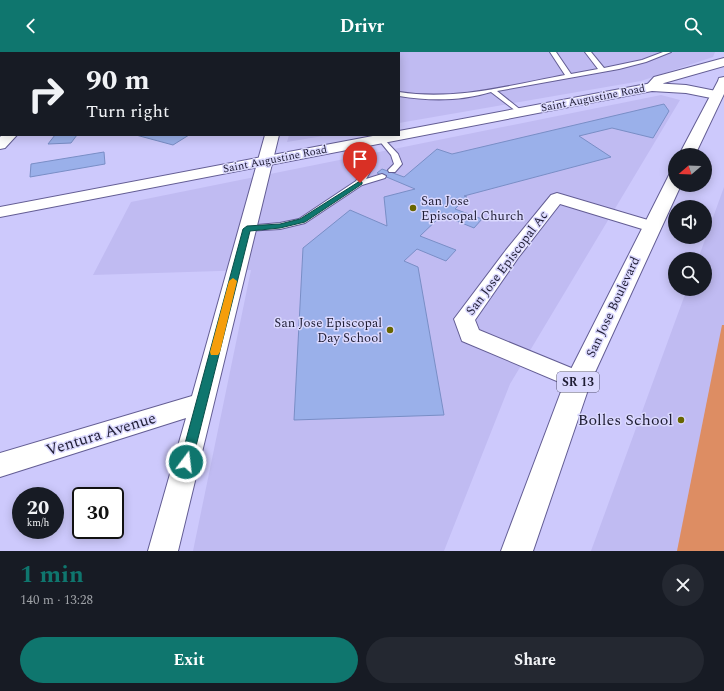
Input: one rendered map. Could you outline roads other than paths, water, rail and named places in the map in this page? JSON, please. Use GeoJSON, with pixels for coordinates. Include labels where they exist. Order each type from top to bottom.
{"type":"FeatureCollection","features":[{"type":"Feature","properties":{"kind":"main road"},"geometry":{"type":"LineString","coordinates":[[652,87],[659,80],[724,62]]}},
{"type":"Feature","properties":{"kind":"main road"},"geometry":{"type":"LineString","coordinates":[[690,148],[724,81]]}},
{"type":"Feature","properties":{"kind":"main road","name":"Saint Augustine Road"},"geometry":{"type":"LineString","coordinates":[[400,135],[652,87],[686,89],[716,95]]}},
{"type":"Feature","properties":{"kind":"main road","name":"Saint Augustine Road"},"geometry":{"type":"LineString","coordinates":[[0,212],[396,136]]}},
{"type":"Feature","properties":{"kind":"main road","name":"San Jose Boulevard"},"geometry":{"type":"LineString","coordinates":[[517,551],[578,381],[669,192]]}},
{"type":"Feature","properties":{"kind":"street"},"geometry":{"type":"LineString","coordinates":[[0,145],[9,136]]}},
{"type":"Feature","properties":{"kind":"street"},"geometry":{"type":"LineString","coordinates":[[163,551],[272,136]]}},
{"type":"Feature","properties":{"kind":"street","name":"San Jose Episcopal Ac"},"geometry":{"type":"LineString","coordinates":[[578,381],[470,335],[464,320],[512,254],[557,198],[652,227]]}},
{"type":"Feature","properties":{"kind":"street","name":"Ventura Avenue"},"geometry":{"type":"LineString","coordinates":[[0,465],[201,403]]}},
{"type":"Feature","properties":{"kind":"lane"},"geometry":{"type":"LineString","coordinates":[[553,52],[569,76]]}},
{"type":"Feature","properties":{"kind":"lane"},"geometry":{"type":"LineString","coordinates":[[588,52],[602,70]]}},
{"type":"Feature","properties":{"kind":"lane"},"geometry":{"type":"LineString","coordinates":[[646,52],[654,58]]}},
{"type":"Feature","properties":{"kind":"lane"},"geometry":{"type":"LineString","coordinates":[[400,94],[410,96],[463,96],[481,94],[492,90],[602,70],[654,58],[668,52]]}},
{"type":"Feature","properties":{"kind":"lane"},"geometry":{"type":"LineString","coordinates":[[492,90],[520,112]]}},
{"type":"Feature","properties":{"kind":"lane"},"geometry":{"type":"LineString","coordinates":[[381,139],[397,159],[398,164],[392,170]]}},
{"type":"Feature","properties":{"kind":"lane"},"geometry":{"type":"LineString","coordinates":[[355,144],[364,156],[369,167],[360,183]]}},
{"type":"Feature","properties":{"kind":"lane"},"geometry":{"type":"LineString","coordinates":[[247,229],[280,226],[302,221],[360,183],[382,176]]}},
{"type":"Feature","properties":{"kind":"place","name":"San Jose Episcopal Church"},"geometry":{"type":"Point","coordinates":[413,208]}},
{"type":"Feature","properties":{"kind":"place","name":"San Jose Episcopal Day School"},"geometry":{"type":"Point","coordinates":[390,330]}},
{"type":"Feature","properties":{"kind":"place","name":"Bolles School"},"geometry":{"type":"Point","coordinates":[681,420]}}]}
